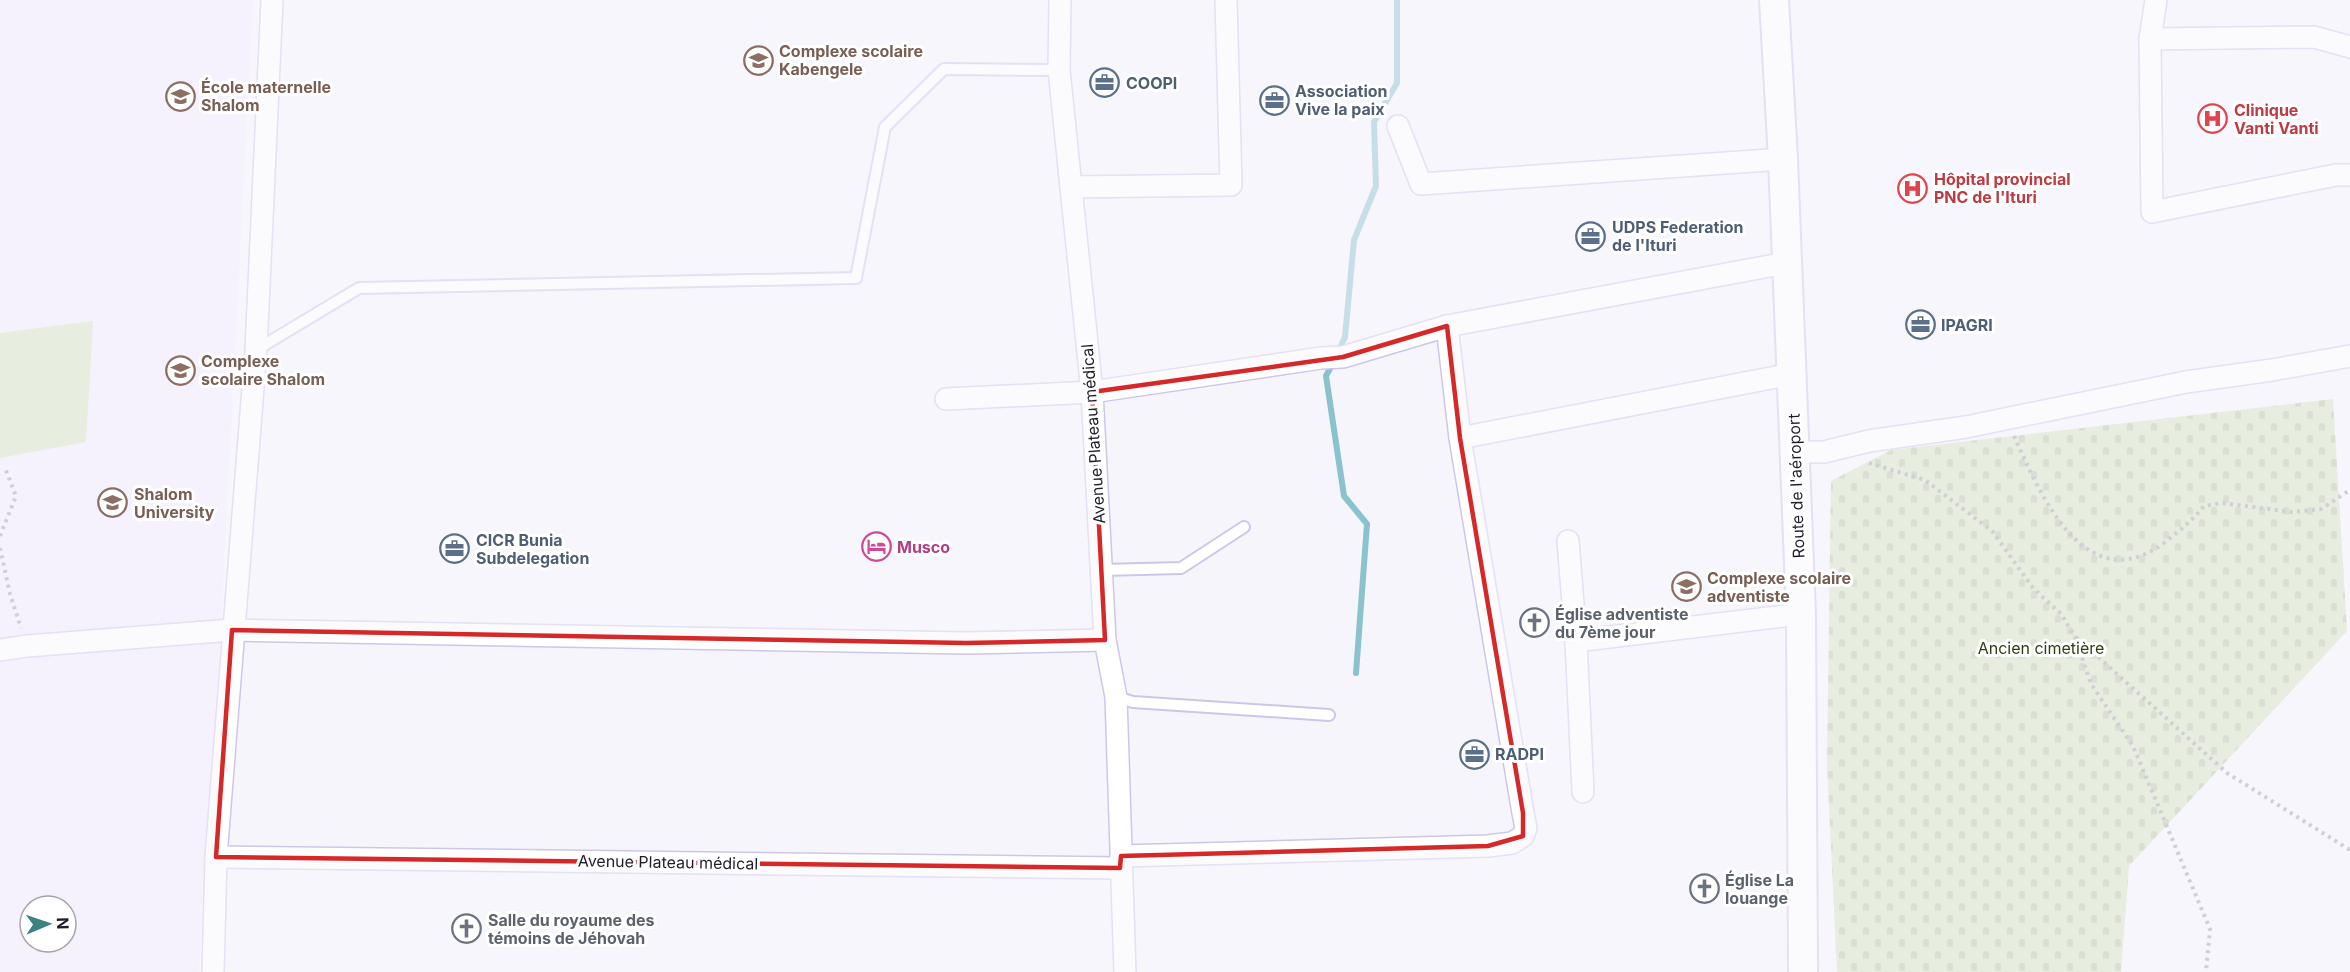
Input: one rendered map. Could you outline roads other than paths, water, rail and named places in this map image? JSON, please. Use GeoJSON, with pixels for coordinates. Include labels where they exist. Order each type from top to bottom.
{"type":"FeatureCollection","features":[{"type":"Feature","properties":{"kind":"street"},"geometry":{"type":"LineString","coordinates":[[213,972],[216,857],[232,630],[256,350],[272,0]]}},
{"type":"Feature","properties":{"kind":"street","name":"Avenue Plateau médical"},"geometry":{"type":"LineString","coordinates":[[1060,0],[1059,70],[1092,392],[1105,640],[1116,698],[1125,972]]}},
{"type":"Feature","properties":{"kind":"street"},"geometry":{"type":"LineString","coordinates":[[1071,187],[1231,185],[1226,0]]}},
{"type":"Feature","properties":{"kind":"street","name":"Route de l'aéroport"},"geometry":{"type":"LineString","coordinates":[[1774,0],[1783,159],[1801,614],[1803,972]]}},
{"type":"Feature","properties":{"kind":"street"},"geometry":{"type":"LineString","coordinates":[[2156,0],[2150,39],[2152,212],[2336,175],[2350,176]]}},
{"type":"Feature","properties":{"kind":"street"},"geometry":{"type":"LineString","coordinates":[[2150,39],[2314,37],[2350,47]]}},
{"type":"Feature","properties":{"kind":"street"},"geometry":{"type":"LineString","coordinates":[[1398,126],[1421,184],[1783,159]]}},
{"type":"Feature","properties":{"kind":"street"},"geometry":{"type":"LineString","coordinates":[[946,399],[1092,392],[1321,358],[1343,357],[1447,326],[1786,263]]}},
{"type":"Feature","properties":{"kind":"street"},"geometry":{"type":"LineString","coordinates":[[1121,862],[1488,846],[1512,843],[1523,836],[1526,828],[1460,438],[1447,326]]}},
{"type":"Feature","properties":{"kind":"street"},"geometry":{"type":"LineString","coordinates":[[1794,452],[1824,452],[1869,441],[2006,419],[2186,382],[2350,356]]}},
{"type":"Feature","properties":{"kind":"street"},"geometry":{"type":"LineString","coordinates":[[1460,438],[1792,374]]}},
{"type":"Feature","properties":{"kind":"street"},"geometry":{"type":"LineString","coordinates":[[1568,541],[1576,641],[1583,792]]}},
{"type":"Feature","properties":{"kind":"street"},"geometry":{"type":"LineString","coordinates":[[1576,641],[1801,614]]}},
{"type":"Feature","properties":{"kind":"street"},"geometry":{"type":"LineString","coordinates":[[0,650],[232,630],[966,643],[1105,640]]}},
{"type":"Feature","properties":{"kind":"street","name":"Avenue Plateau médical"},"geometry":{"type":"LineString","coordinates":[[216,857],[1121,862]]}},
{"type":"Feature","properties":{"kind":"lane"},"geometry":{"type":"LineString","coordinates":[[256,350],[359,288],[856,278],[885,127],[944,69],[1059,70]]}},
{"type":"Feature","properties":{"kind":"lane"},"geometry":{"type":"LineString","coordinates":[[1102,570],[1181,568],[1244,527]]}},
{"type":"Feature","properties":{"kind":"lane"},"geometry":{"type":"LineString","coordinates":[[1116,698],[1133,702],[1329,715]]}},
{"type":"Feature","properties":{"kind":"waterway"},"geometry":{"type":"LineString","coordinates":[[1338,352],[1345,337],[1354,240],[1376,186],[1374,122],[1397,83],[1397,0]]}},
{"type":"Feature","properties":{"kind":"waterway"},"geometry":{"type":"LineString","coordinates":[[1334,361],[1326,376],[1344,496],[1367,524],[1356,673]]}},
{"type":"Feature","properties":{"kind":"place","name":"Complexe scolaire Kabengele"},"geometry":{"type":"Point","coordinates":[758,60]}},
{"type":"Feature","properties":{"kind":"place","name":"COOPI"},"geometry":{"type":"Point","coordinates":[1105,83]}},
{"type":"Feature","properties":{"kind":"place","name":"École maternelle Shalom"},"geometry":{"type":"Point","coordinates":[180,96]}},
{"type":"Feature","properties":{"kind":"place","name":"Association Vive la paix"},"geometry":{"type":"Point","coordinates":[1274,100]}},
{"type":"Feature","properties":{"kind":"place","name":"Clinique Vanti Vanti"},"geometry":{"type":"Point","coordinates":[2213,119]}},
{"type":"Feature","properties":{"kind":"place","name":"Hôpital provincial PNC de l'Ituri"},"geometry":{"type":"Point","coordinates":[1913,188]}},
{"type":"Feature","properties":{"kind":"place","name":"UDPS Federation de l'Ituri"},"geometry":{"type":"Point","coordinates":[1591,236]}},
{"type":"Feature","properties":{"kind":"place","name":"IPAGRI"},"geometry":{"type":"Point","coordinates":[1920,325]}},
{"type":"Feature","properties":{"kind":"place","name":"Complexe scolaire Shalom"},"geometry":{"type":"Point","coordinates":[180,370]}},
{"type":"Feature","properties":{"kind":"place","name":"Shalom University"},"geometry":{"type":"Point","coordinates":[113,503]}},
{"type":"Feature","properties":{"kind":"place","name":"Musco"},"geometry":{"type":"Point","coordinates":[876,547]}},
{"type":"Feature","properties":{"kind":"place","name":"CICR Bunia Subdelegation"},"geometry":{"type":"Point","coordinates":[455,549]}},
{"type":"Feature","properties":{"kind":"place","name":"Complexe scolaire adventiste"},"geometry":{"type":"Point","coordinates":[1686,587]}},
{"type":"Feature","properties":{"kind":"place","name":"Église adventiste du 7ème jour"},"geometry":{"type":"Point","coordinates":[1534,623]}},
{"type":"Feature","properties":{"kind":"place","name":"RADPI"},"geometry":{"type":"Point","coordinates":[1474,754]}},
{"type":"Feature","properties":{"kind":"place","name":"Église La louange"},"geometry":{"type":"Point","coordinates":[1704,889]}},
{"type":"Feature","properties":{"kind":"place","name":"Salle du royaume des témoins de Jéhovah"},"geometry":{"type":"Point","coordinates":[467,929]}},
{"type":"Feature","properties":{"kind":"park label","name":"Ancien cimetière"},"geometry":{"type":"Point","coordinates":[2041,648]}}]}
